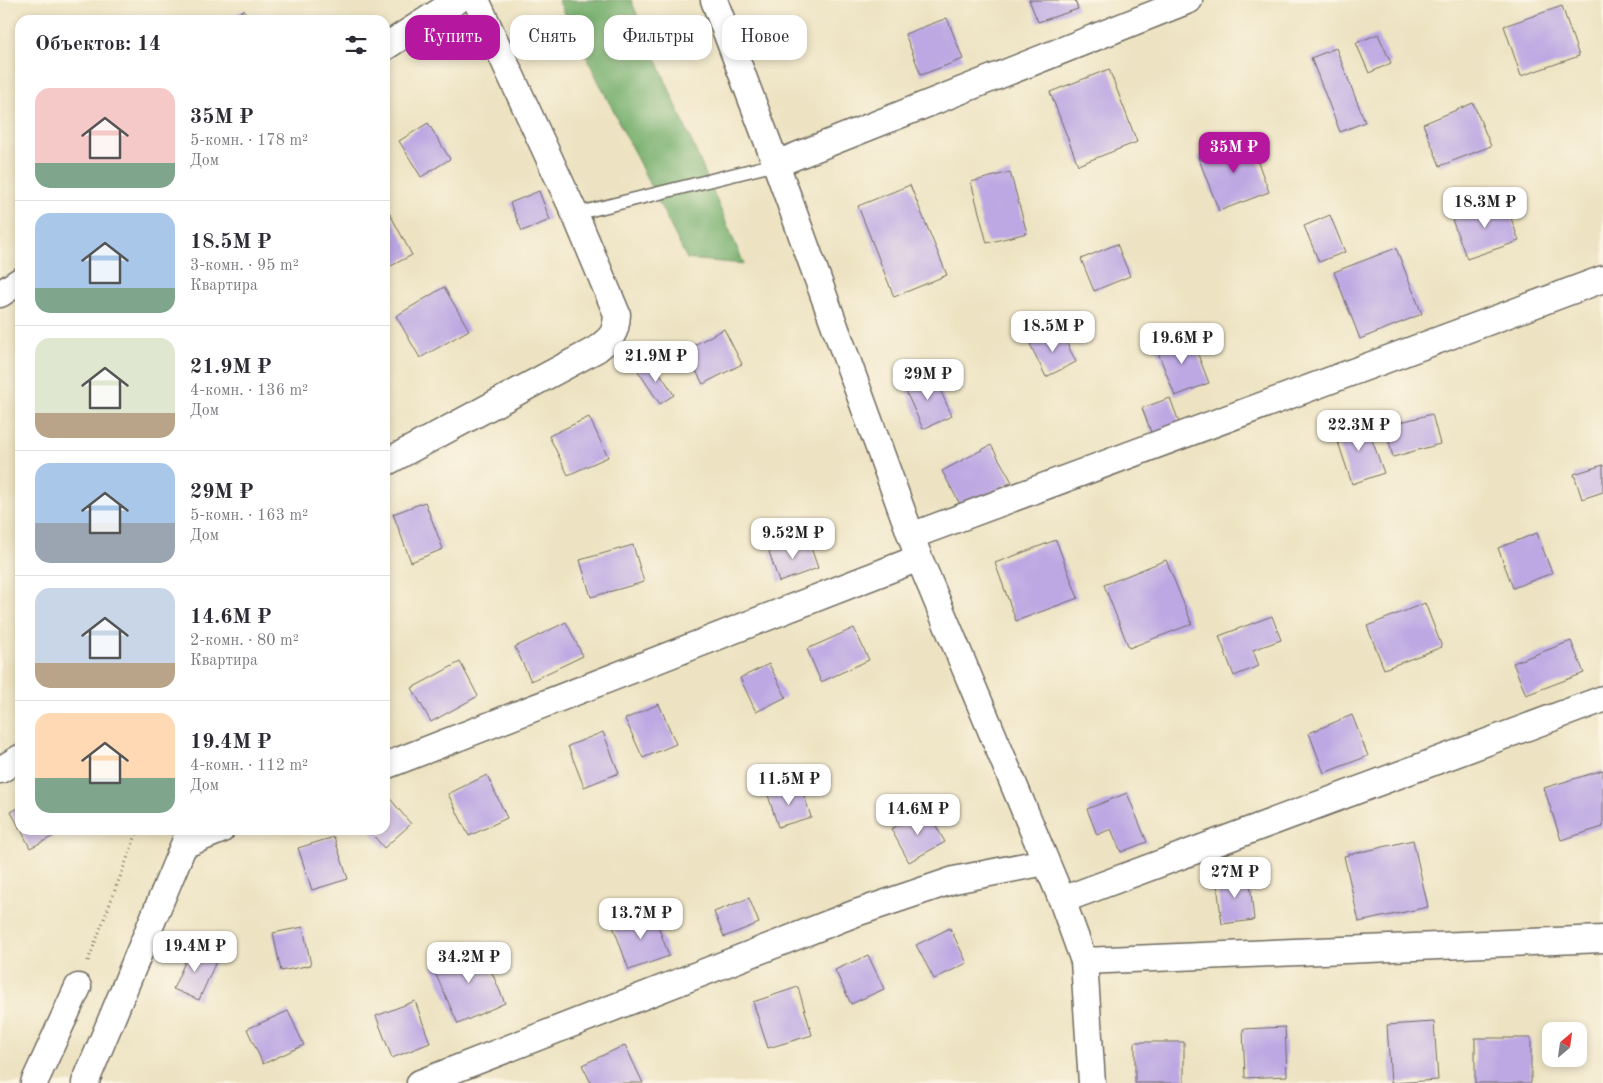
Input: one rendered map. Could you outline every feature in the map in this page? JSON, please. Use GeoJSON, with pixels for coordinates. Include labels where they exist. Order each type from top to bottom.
{"type":"FeatureCollection","features":[{"type":"Feature","properties":{"kind":"street"},"geometry":{"type":"LineString","coordinates":[[390,44],[458,0]]}},
{"type":"Feature","properties":{"kind":"street"},"geometry":{"type":"LineString","coordinates":[[390,460],[597,349],[613,335],[617,328],[618,314],[576,214],[476,0]]}},
{"type":"Feature","properties":{"kind":"street"},"geometry":{"type":"LineString","coordinates":[[714,0],[776,164],[915,547],[1062,900],[1084,961],[1092,1083]]}},
{"type":"Feature","properties":{"kind":"street"},"geometry":{"type":"LineString","coordinates":[[776,164],[1189,0]]}},
{"type":"Feature","properties":{"kind":"street"},"geometry":{"type":"LineString","coordinates":[[390,764],[915,547],[1603,279]]}},
{"type":"Feature","properties":{"kind":"street"},"geometry":{"type":"LineString","coordinates":[[0,294],[15,284]]}},
{"type":"Feature","properties":{"kind":"street"},"geometry":{"type":"LineString","coordinates":[[1062,900],[1603,699]]}},
{"type":"Feature","properties":{"kind":"street"},"geometry":{"type":"LineString","coordinates":[[0,770],[15,761]]}},
{"type":"Feature","properties":{"kind":"street"},"geometry":{"type":"LineString","coordinates":[[86,1083],[188,837]]}},
{"type":"Feature","properties":{"kind":"street"},"geometry":{"type":"LineString","coordinates":[[420,1083],[856,913],[954,880],[1045,862]]}},
{"type":"Feature","properties":{"kind":"street"},"geometry":{"type":"LineString","coordinates":[[1084,961],[1603,939]]}},
{"type":"Feature","properties":{"kind":"street"},"geometry":{"type":"LineString","coordinates":[[34,1083],[78,987]]}},
{"type":"Feature","properties":{"kind":"lane"},"geometry":{"type":"LineString","coordinates":[[576,214],[776,164]]}},
{"type":"Feature","properties":{"kind":"path"},"geometry":{"type":"LineString","coordinates":[[78,987],[136,835]]}},
{"type":"Feature","properties":{"kind":"green space"},"geometry":{"type":"Polygon","coordinates":[[[558,0],[631,0],[637,15],[604,15],[604,60],[657,60],[744,264],[687,259],[588,60],[594,60],[594,15],[565,15],[558,0]]]}},
{"type":"Feature","properties":{"kind":"building"},"geometry":{"type":"Polygon","coordinates":[[[1029,0],[1075,0],[1078,9],[1038,22],[1029,0]]]}},
{"type":"Feature","properties":{"kind":"building"},"geometry":{"type":"Polygon","coordinates":[[[1562,6],[1579,56],[1521,76],[1504,26],[1562,6]]]}},
{"type":"Feature","properties":{"kind":"building"},"geometry":{"type":"Polygon","coordinates":[[[244,10],[246,15],[234,15],[244,10]]]}},
{"type":"Feature","properties":{"kind":"building"},"geometry":{"type":"Polygon","coordinates":[[[947,18],[963,59],[921,75],[905,34],[947,18]]]}},
{"type":"Feature","properties":{"kind":"building"},"geometry":{"type":"Polygon","coordinates":[[[1378,34],[1391,63],[1369,73],[1356,43],[1378,34]]]}},
{"type":"Feature","properties":{"kind":"building"},"geometry":{"type":"Polygon","coordinates":[[[1336,48],[1365,122],[1340,132],[1311,58],[1336,48]]]}},
{"type":"Feature","properties":{"kind":"building"},"geometry":{"type":"Polygon","coordinates":[[[1109,69],[1137,142],[1078,165],[1050,92],[1109,69]]]}},
{"type":"Feature","properties":{"kind":"building"},"geometry":{"type":"Polygon","coordinates":[[[1473,103],[1491,146],[1440,166],[1423,124],[1473,103]]]}},
{"type":"Feature","properties":{"kind":"building"},"geometry":{"type":"Polygon","coordinates":[[[428,123],[450,159],[421,177],[399,141],[428,123]]]}},
{"type":"Feature","properties":{"kind":"building"},"geometry":{"type":"Polygon","coordinates":[[[1249,138],[1269,192],[1219,211],[1198,157],[1249,138]]]}},
{"type":"Feature","properties":{"kind":"building"},"geometry":{"type":"Polygon","coordinates":[[[1010,172],[1027,233],[987,243],[971,182],[1010,172]]]}},
{"type":"Feature","properties":{"kind":"building"},"geometry":{"type":"Polygon","coordinates":[[[910,185],[947,275],[894,297],[858,206],[910,185]]]}},
{"type":"Feature","properties":{"kind":"building"},"geometry":{"type":"Polygon","coordinates":[[[539,191],[550,220],[522,231],[510,203],[539,191]]]}},
{"type":"Feature","properties":{"kind":"building"},"geometry":{"type":"Polygon","coordinates":[[[1504,198],[1519,241],[1467,259],[1451,217],[1504,198]]]}},
{"type":"Feature","properties":{"kind":"building"},"geometry":{"type":"Polygon","coordinates":[[[390,214],[412,255],[390,266],[390,214]]]}},
{"type":"Feature","properties":{"kind":"building"},"geometry":{"type":"Polygon","coordinates":[[[1330,215],[1345,252],[1319,262],[1304,226],[1330,215]]]}},
{"type":"Feature","properties":{"kind":"building"},"geometry":{"type":"Polygon","coordinates":[[[1117,244],[1130,276],[1094,291],[1081,259],[1117,244]]]}},
{"type":"Feature","properties":{"kind":"building"},"geometry":{"type":"Polygon","coordinates":[[[1396,248],[1422,314],[1360,339],[1334,272],[1396,248]]]}},
{"type":"Feature","properties":{"kind":"building"},"geometry":{"type":"Polygon","coordinates":[[[444,287],[469,330],[420,358],[396,316],[444,287]]]}},
{"type":"Feature","properties":{"kind":"building"},"geometry":{"type":"Polygon","coordinates":[[[724,329],[742,364],[703,384],[685,350],[724,329]]]}},
{"type":"Feature","properties":{"kind":"building"},"geometry":{"type":"Polygon","coordinates":[[[1060,329],[1076,362],[1046,377],[1030,344],[1060,329]]]}},
{"type":"Feature","properties":{"kind":"building"},"geometry":{"type":"Polygon","coordinates":[[[1190,334],[1209,383],[1175,396],[1156,347],[1190,334]]]}},
{"type":"Feature","properties":{"kind":"building"},"geometry":{"type":"Polygon","coordinates":[[[653,362],[674,395],[660,404],[638,371],[653,362]]]}},
{"type":"Feature","properties":{"kind":"building"},"geometry":{"type":"Polygon","coordinates":[[[932,372],[952,416],[923,429],[903,385],[932,372]]]}},
{"type":"Feature","properties":{"kind":"building"},"geometry":{"type":"Polygon","coordinates":[[[1170,398],[1185,438],[1157,448],[1142,408],[1170,398]]]}},
{"type":"Feature","properties":{"kind":"building"},"geometry":{"type":"Polygon","coordinates":[[[1432,414],[1440,444],[1393,457],[1385,426],[1432,414]]]}},
{"type":"Feature","properties":{"kind":"building"},"geometry":{"type":"Polygon","coordinates":[[[589,417],[608,457],[568,475],[549,436],[589,417]]]}},
{"type":"Feature","properties":{"kind":"building"},"geometry":{"type":"Polygon","coordinates":[[[1365,420],[1384,473],[1352,484],[1334,430],[1365,420]]]}},
{"type":"Feature","properties":{"kind":"building"},"geometry":{"type":"Polygon","coordinates":[[[991,445],[1012,482],[962,508],[942,471],[991,445]]]}},
{"type":"Feature","properties":{"kind":"building"},"geometry":{"type":"Polygon","coordinates":[[[1603,465],[1603,492],[1582,499],[1574,474],[1603,465]]]}},
{"type":"Feature","properties":{"kind":"building"},"geometry":{"type":"Polygon","coordinates":[[[425,502],[443,549],[411,562],[393,514],[425,502]]]}},
{"type":"Feature","properties":{"kind":"building"},"geometry":{"type":"Polygon","coordinates":[[[1537,533],[1552,573],[1513,588],[1498,548],[1537,533]]]}},
{"type":"Feature","properties":{"kind":"building"},"geometry":{"type":"Polygon","coordinates":[[[808,539],[818,568],[779,582],[769,552],[808,539]]]}},
{"type":"Feature","properties":{"kind":"building"},"geometry":{"type":"Polygon","coordinates":[[[1056,540],[1078,598],[1016,621],[995,563],[1056,540]]]}},
{"type":"Feature","properties":{"kind":"building"},"geometry":{"type":"Polygon","coordinates":[[[633,545],[644,582],[591,597],[580,560],[633,545]]]}},
{"type":"Feature","properties":{"kind":"building"},"geometry":{"type":"Polygon","coordinates":[[[1166,560],[1192,624],[1129,648],[1104,585],[1166,560]]]}},
{"type":"Feature","properties":{"kind":"building"},"geometry":{"type":"Polygon","coordinates":[[[1425,603],[1442,647],[1384,669],[1367,626],[1425,603]]]}},
{"type":"Feature","properties":{"kind":"building"},"geometry":{"type":"Polygon","coordinates":[[[1272,616],[1281,640],[1253,650],[1259,666],[1234,676],[1219,636],[1272,616]]]}},
{"type":"Feature","properties":{"kind":"building"},"geometry":{"type":"Polygon","coordinates":[[[566,622],[583,656],[531,681],[515,647],[566,622]]]}},
{"type":"Feature","properties":{"kind":"building"},"geometry":{"type":"Polygon","coordinates":[[[854,628],[869,660],[821,682],[807,649],[854,628]]]}},
{"type":"Feature","properties":{"kind":"building"},"geometry":{"type":"Polygon","coordinates":[[[1571,641],[1584,673],[1526,695],[1513,663],[1571,641]]]}},
{"type":"Feature","properties":{"kind":"building"},"geometry":{"type":"Polygon","coordinates":[[[460,662],[478,696],[431,722],[412,688],[460,662]]]}},
{"type":"Feature","properties":{"kind":"building"},"geometry":{"type":"Polygon","coordinates":[[[769,664],[786,697],[756,712],[740,678],[769,664]]]}},
{"type":"Feature","properties":{"kind":"building"},"geometry":{"type":"Polygon","coordinates":[[[659,704],[676,744],[643,758],[625,719],[659,704]]]}},
{"type":"Feature","properties":{"kind":"building"},"geometry":{"type":"Polygon","coordinates":[[[1352,715],[1368,756],[1324,773],[1309,733],[1352,715]]]}},
{"type":"Feature","properties":{"kind":"building"},"geometry":{"type":"Polygon","coordinates":[[[603,732],[619,773],[584,787],[568,746],[603,732]]]}},
{"type":"Feature","properties":{"kind":"building"},"geometry":{"type":"Polygon","coordinates":[[[1603,770],[1603,827],[1561,840],[1544,788],[1603,770]]]}},
{"type":"Feature","properties":{"kind":"building"},"geometry":{"type":"Polygon","coordinates":[[[487,775],[507,818],[469,836],[448,794],[487,775]]]}},
{"type":"Feature","properties":{"kind":"building"},"geometry":{"type":"Polygon","coordinates":[[[801,785],[811,817],[778,827],[768,795],[801,785]]]}},
{"type":"Feature","properties":{"kind":"building"},"geometry":{"type":"Polygon","coordinates":[[[1127,793],[1147,842],[1121,852],[1111,829],[1097,835],[1087,809],[1127,793]]]}},
{"type":"Feature","properties":{"kind":"building"},"geometry":{"type":"Polygon","coordinates":[[[390,799],[411,824],[384,848],[373,835],[390,835],[390,799]]]}},
{"type":"Feature","properties":{"kind":"building"},"geometry":{"type":"Polygon","coordinates":[[[15,810],[15,820],[11,812],[15,810]]]}},
{"type":"Feature","properties":{"kind":"building"},"geometry":{"type":"Polygon","coordinates":[[[927,810],[945,842],[909,862],[891,829],[927,810]]]}},
{"type":"Feature","properties":{"kind":"building"},"geometry":{"type":"Polygon","coordinates":[[[24,835],[56,835],[30,848],[24,835]]]}},
{"type":"Feature","properties":{"kind":"building"},"geometry":{"type":"Polygon","coordinates":[[[334,837],[348,879],[312,890],[298,848],[334,837]]]}},
{"type":"Feature","properties":{"kind":"building"},"geometry":{"type":"Polygon","coordinates":[[[1413,840],[1428,907],[1359,922],[1344,856],[1413,840]]]}},
{"type":"Feature","properties":{"kind":"building"},"geometry":{"type":"Polygon","coordinates":[[[1249,874],[1254,920],[1222,924],[1216,877],[1249,874]]]}},
{"type":"Feature","properties":{"kind":"building"},"geometry":{"type":"Polygon","coordinates":[[[749,898],[759,923],[724,937],[714,912],[749,898]]]}},
{"type":"Feature","properties":{"kind":"building"},"geometry":{"type":"Polygon","coordinates":[[[652,909],[669,956],[629,970],[612,923],[652,909]]]}},
{"type":"Feature","properties":{"kind":"building"},"geometry":{"type":"Polygon","coordinates":[[[303,927],[311,965],[281,971],[273,933],[303,927]]]}},
{"type":"Feature","properties":{"kind":"building"},"geometry":{"type":"Polygon","coordinates":[[[950,928],[967,963],[934,979],[916,945],[950,928]]]}},
{"type":"Feature","properties":{"kind":"building"},"geometry":{"type":"Polygon","coordinates":[[[480,945],[505,1003],[458,1024],[432,966],[480,945]]]}},
{"type":"Feature","properties":{"kind":"building"},"geometry":{"type":"Polygon","coordinates":[[[192,946],[218,957],[199,1000],[173,989],[192,946]]]}},
{"type":"Feature","properties":{"kind":"building"},"geometry":{"type":"Polygon","coordinates":[[[868,955],[884,989],[851,1004],[835,970],[868,955]]]}},
{"type":"Feature","properties":{"kind":"building"},"geometry":{"type":"Polygon","coordinates":[[[798,987],[812,1035],[768,1048],[753,1002],[798,987]]]}},
{"type":"Feature","properties":{"kind":"building"},"geometry":{"type":"Polygon","coordinates":[[[415,1001],[430,1043],[392,1058],[376,1016],[415,1001]]]}},
{"type":"Feature","properties":{"kind":"building"},"geometry":{"type":"Polygon","coordinates":[[[288,1011],[304,1045],[263,1064],[247,1029],[288,1011]]]}},
{"type":"Feature","properties":{"kind":"building"},"geometry":{"type":"Polygon","coordinates":[[[1434,1022],[1438,1080],[1391,1083],[1387,1025],[1434,1022]]]}},
{"type":"Feature","properties":{"kind":"building"},"geometry":{"type":"Polygon","coordinates":[[[1285,1027],[1287,1076],[1245,1078],[1243,1029],[1285,1027]]]}},
{"type":"Feature","properties":{"kind":"building"},"geometry":{"type":"Polygon","coordinates":[[[1475,1038],[1531,1038],[1531,1083],[1475,1083],[1475,1038]]]}},
{"type":"Feature","properties":{"kind":"building"},"geometry":{"type":"Polygon","coordinates":[[[1135,1042],[1184,1042],[1184,1083],[1135,1083],[1135,1042]]]}},
{"type":"Feature","properties":{"kind":"building"},"geometry":{"type":"Polygon","coordinates":[[[625,1045],[643,1083],[591,1083],[582,1065],[625,1045]]]}}]}
